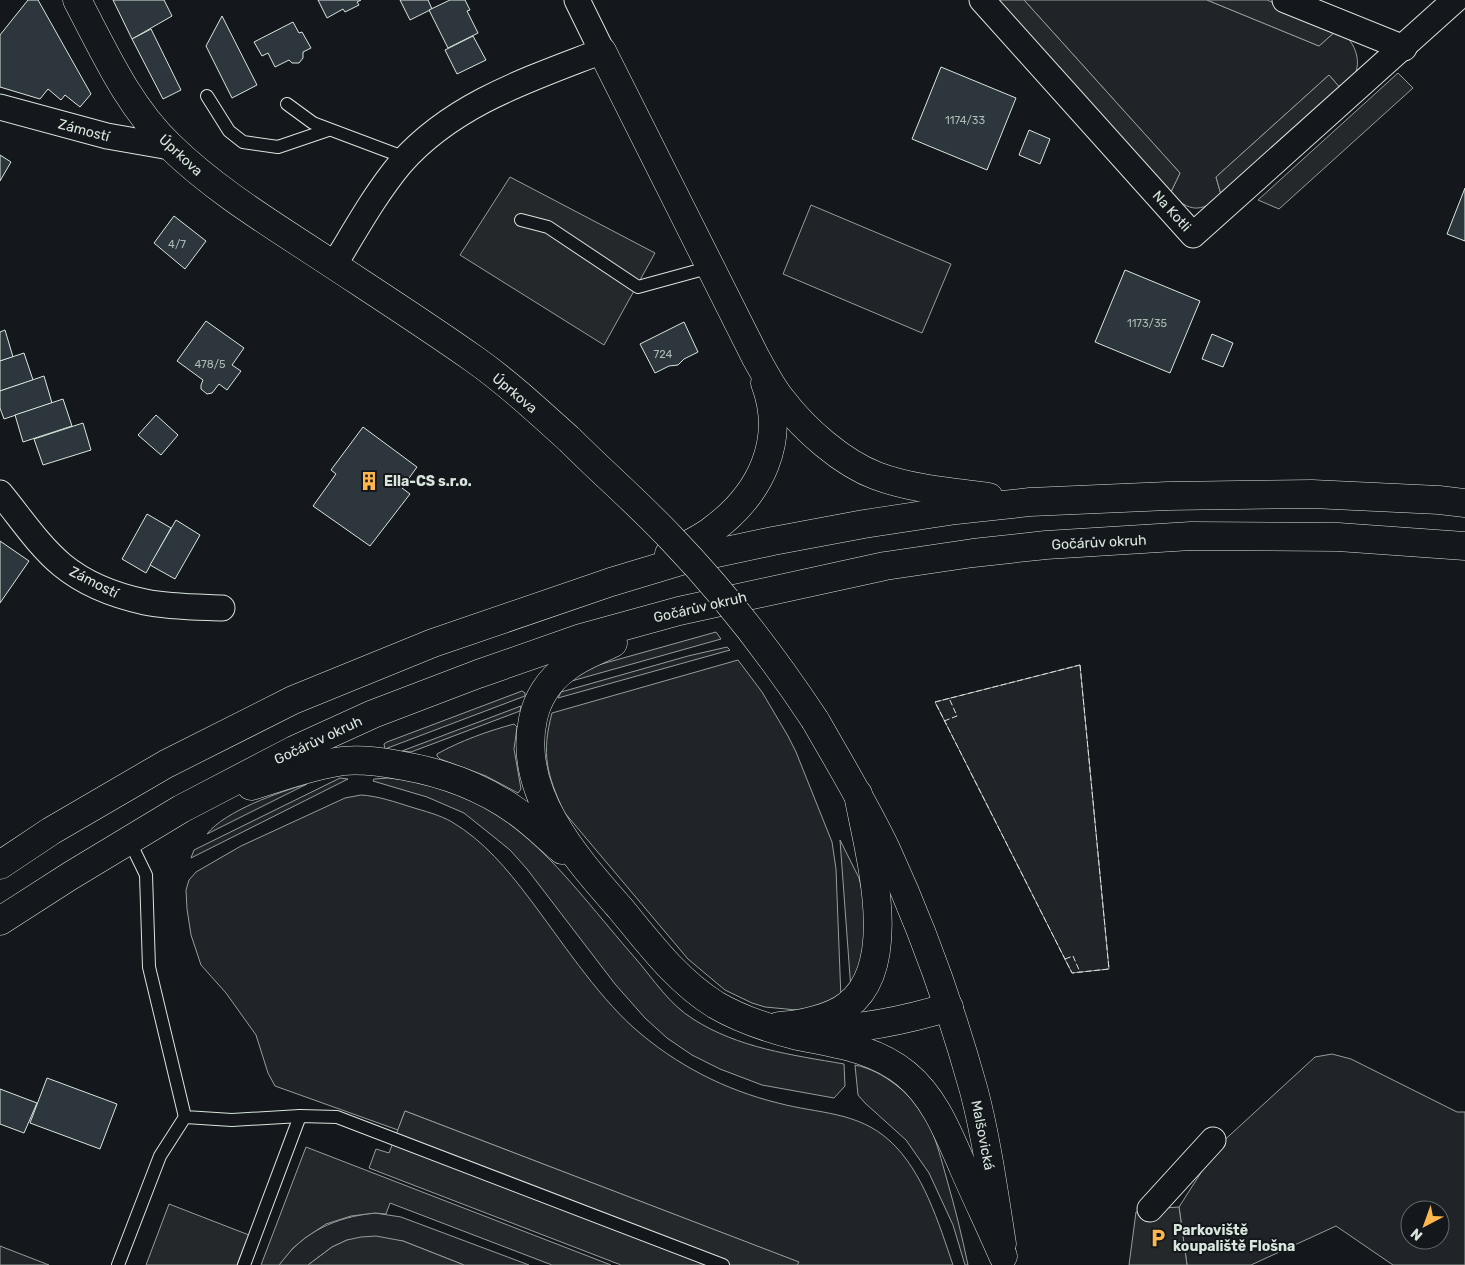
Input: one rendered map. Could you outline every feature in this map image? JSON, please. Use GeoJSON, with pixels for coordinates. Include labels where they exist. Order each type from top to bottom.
{"type":"FeatureCollection","features":[{"type":"Feature","properties":{"kind":"main road","name":"Úprkova"},"geometry":{"type":"LineString","coordinates":[[77,0],[135,104],[170,147],[209,180],[475,360],[533,407],[570,440],[670,537],[701,570],[762,642],[815,720]]}},
{"type":"Feature","properties":{"kind":"main road"},"geometry":{"type":"LineString","coordinates":[[602,51],[756,358],[768,388],[773,429],[765,468],[742,503],[726,520],[690,544],[610,582]]}},
{"type":"Feature","properties":{"kind":"main road"},"geometry":{"type":"LineString","coordinates":[[756,358],[781,399],[794,415],[820,439],[858,467],[877,476],[920,487],[1030,502]]}},
{"type":"Feature","properties":{"kind":"main road"},"geometry":{"type":"LineString","coordinates":[[0,865],[51,831],[166,764],[293,700],[433,644],[610,582],[684,560],[782,540],[937,513],[1030,502],[1168,496],[1312,494],[1465,503]]}},
{"type":"Feature","properties":{"kind":"main road","name":"Gočárův okruh"},"geometry":{"type":"LineString","coordinates":[[0,921],[128,840],[181,809],[294,750],[373,714],[478,674],[582,638],[679,611],[885,566],[973,552],[1046,545],[1201,536],[1338,537],[1465,546]]}},
{"type":"Feature","properties":{"kind":"main road"},"geometry":{"type":"LineString","coordinates":[[679,611],[576,661],[551,681],[542,695],[534,714],[529,748],[538,788],[547,810],[564,837],[611,898],[677,974],[695,990],[730,1013],[753,1022],[795,1035],[866,1051],[895,1066],[919,1086],[942,1122],[1004,1260]]}},
{"type":"Feature","properties":{"kind":"main road","name":"Malšovická"},"geometry":{"type":"LineString","coordinates":[[815,720],[858,794],[885,848],[924,937],[949,1007],[974,1093],[988,1159],[1004,1260]]}},
{"type":"Feature","properties":{"kind":"main road"},"geometry":{"type":"LineString","coordinates":[[181,809],[326,764],[369,760],[411,767],[448,776],[484,791],[516,811],[573,860],[611,898]]}},
{"type":"Feature","properties":{"kind":"main road"},"geometry":{"type":"LineString","coordinates":[[753,1022],[769,1025],[790,1025],[834,1012],[852,1002],[863,990],[870,975],[878,938],[876,889],[858,794]]}},
{"type":"Feature","properties":{"kind":"main road"},"geometry":{"type":"LineString","coordinates":[[753,1022],[801,1030],[848,1029],[882,1024],[949,1007]]}},
{"type":"Feature","properties":{"kind":"street"},"geometry":{"type":"LineString","coordinates":[[334,265],[390,179],[406,158],[436,130],[467,108],[510,87],[602,51],[577,0]]}},
{"type":"Feature","properties":{"kind":"street","name":"Na Kotli"},"geometry":{"type":"LineString","coordinates":[[982,0],[1193,235],[1404,48],[1455,0]]}},
{"type":"Feature","properties":{"kind":"street"},"geometry":{"type":"LineString","coordinates":[[1285,0],[1404,48]]}},
{"type":"Feature","properties":{"kind":"street","name":"Zámostí"},"geometry":{"type":"LineString","coordinates":[[0,107],[106,136],[170,147]]}},
{"type":"Feature","properties":{"kind":"street","name":"Zámostí"},"geometry":{"type":"LineString","coordinates":[[0,493],[41,544],[63,565],[86,580],[114,594],[147,603],[222,608]]}},
{"type":"Feature","properties":{"kind":"street"},"geometry":{"type":"LineString","coordinates":[[1150,1208],[1212,1140]]}},
{"type":"Feature","properties":{"kind":"lane"},"geometry":{"type":"LineString","coordinates":[[207,96],[229,131],[243,142],[278,146],[328,130]]}},
{"type":"Feature","properties":{"kind":"lane"},"geometry":{"type":"LineString","coordinates":[[287,104],[313,123],[328,130],[406,158]]}},
{"type":"Feature","properties":{"kind":"lane"},"geometry":{"type":"LineString","coordinates":[[521,220],[548,227],[638,287],[711,267]]}},
{"type":"Feature","properties":{"kind":"lane"},"geometry":{"type":"LineString","coordinates":[[118,1265],[160,1156],[185,1117],[149,967],[146,875],[128,840]]}},
{"type":"Feature","properties":{"kind":"lane"},"geometry":{"type":"LineString","coordinates":[[185,1117],[232,1120],[300,1116],[337,1117],[723,1265]]}},
{"type":"Feature","properties":{"kind":"lane"},"geometry":{"type":"LineString","coordinates":[[244,1265],[300,1116]]}},
{"type":"Feature","properties":{"kind":"shaded area"},"geometry":{"type":"Polygon","coordinates":[[[994,0],[1024,0],[1180,173],[1170,194],[994,0]]]}},
{"type":"Feature","properties":{"kind":"shaded area"},"geometry":{"type":"Polygon","coordinates":[[[1024,0],[1207,0],[1319,46],[1338,29],[1348,38],[1355,50],[1357,57],[1356,71],[1351,82],[1342,90],[1329,75],[1216,177],[1222,198],[1201,208],[1189,207],[1170,194],[1180,173],[1024,0]]]}},
{"type":"Feature","properties":{"kind":"shaded area"},"geometry":{"type":"Polygon","coordinates":[[[1207,0],[1267,0],[1338,29],[1319,46],[1207,0]]]}},
{"type":"Feature","properties":{"kind":"shaded area"},"geometry":{"type":"Polygon","coordinates":[[[1398,73],[1413,88],[1279,209],[1258,200],[1398,73]]]}},
{"type":"Feature","properties":{"kind":"shaded area"},"geometry":{"type":"Polygon","coordinates":[[[1329,75],[1342,90],[1222,198],[1216,177],[1329,75]]]}},
{"type":"Feature","properties":{"kind":"shaded area"},"geometry":{"type":"Polygon","coordinates":[[[510,177],[655,253],[604,345],[460,255],[510,177]]]}},
{"type":"Feature","properties":{"kind":"shaded area"},"geometry":{"type":"Polygon","coordinates":[[[811,205],[951,264],[922,333],[783,274],[811,205]]]}},
{"type":"Feature","properties":{"kind":"shaded area"},"geometry":{"type":"Polygon","coordinates":[[[716,632],[721,639],[568,682],[591,667],[716,632]]]}},
{"type":"Feature","properties":{"kind":"shaded area"},"geometry":{"type":"Polygon","coordinates":[[[727,647],[730,650],[558,698],[561,692],[688,656],[727,647]]]}},
{"type":"Feature","properties":{"kind":"shaded area"},"geometry":{"type":"Polygon","coordinates":[[[738,660],[762,692],[788,736],[832,842],[836,869],[841,999],[807,1011],[765,1007],[752,1003],[725,990],[688,959],[564,812],[550,775],[546,753],[552,713],[738,660]]]}},
{"type":"Feature","properties":{"kind":"shaded area"},"geometry":{"type":"Polygon","coordinates":[[[1080,665],[1109,969],[1072,973],[935,702],[1080,665]]]}},
{"type":"Feature","properties":{"kind":"shaded area"},"geometry":{"type":"Polygon","coordinates":[[[522,691],[525,693],[525,696],[385,749],[384,744],[387,742],[522,691]]]}},
{"type":"Feature","properties":{"kind":"shaded area"},"geometry":{"type":"Polygon","coordinates":[[[521,706],[520,711],[411,752],[402,751],[521,706]]]}},
{"type":"Feature","properties":{"kind":"shaded area"},"geometry":{"type":"Polygon","coordinates":[[[514,724],[517,727],[514,749],[521,789],[518,793],[486,776],[440,759],[437,756],[437,754],[446,749],[484,733],[514,724]]]}},
{"type":"Feature","properties":{"kind":"shaded area"},"geometry":{"type":"Polygon","coordinates":[[[340,778],[348,779],[191,858],[194,850],[340,778]]]}},
{"type":"Feature","properties":{"kind":"shaded area"},"geometry":{"type":"Polygon","coordinates":[[[388,778],[431,785],[468,799],[501,818],[530,841],[558,868],[662,991],[684,1013],[710,1029],[747,1044],[844,1064],[845,1086],[834,1098],[762,1085],[720,1069],[692,1055],[667,1038],[645,1018],[615,984],[527,869],[510,850],[464,813],[427,797],[373,781],[374,779],[388,778]]]}},
{"type":"Feature","properties":{"kind":"shaded area"},"geometry":{"type":"Polygon","coordinates":[[[307,784],[207,834],[226,818],[253,803],[307,784]]]}},
{"type":"Feature","properties":{"kind":"shaded area"},"geometry":{"type":"Polygon","coordinates":[[[361,795],[386,800],[437,815],[464,830],[485,847],[529,898],[606,999],[634,1028],[667,1054],[684,1065],[739,1091],[793,1107],[851,1119],[877,1131],[890,1141],[902,1153],[921,1183],[936,1216],[953,1265],[797,1265],[798,1262],[405,1111],[398,1130],[275,1086],[268,1073],[256,1035],[226,993],[201,965],[191,935],[186,890],[189,880],[196,872],[241,846],[345,798],[361,795]]]}},
{"type":"Feature","properties":{"kind":"shaded area"},"geometry":{"type":"Polygon","coordinates":[[[840,840],[859,878],[871,929],[851,990],[840,840]]]}},
{"type":"Feature","properties":{"kind":"shaded area"},"geometry":{"type":"Polygon","coordinates":[[[1332,1054],[1351,1059],[1457,1112],[1465,1112],[1465,1265],[1393,1265],[1336,1226],[1251,1265],[1187,1265],[1179,1207],[1218,1146],[1315,1057],[1332,1054]]]}},
{"type":"Feature","properties":{"kind":"shaded area"},"geometry":{"type":"Polygon","coordinates":[[[855,1065],[871,1070],[891,1081],[908,1095],[924,1116],[939,1152],[956,1212],[968,1265],[965,1265],[953,1225],[929,1173],[906,1140],[858,1095],[855,1065]]]}},
{"type":"Feature","properties":{"kind":"shaded area"},"geometry":{"type":"Polygon","coordinates":[[[405,1111],[799,1262],[797,1265],[621,1265],[369,1168],[376,1149],[389,1153],[405,1111]]]}},
{"type":"Feature","properties":{"kind":"shaded area"},"geometry":{"type":"Polygon","coordinates":[[[306,1147],[611,1265],[552,1265],[390,1203],[386,1214],[375,1213],[351,1216],[326,1224],[293,1248],[279,1265],[261,1265],[306,1147]]]}},
{"type":"Feature","properties":{"kind":"shaded area"},"geometry":{"type":"Polygon","coordinates":[[[169,1204],[249,1235],[237,1265],[146,1265],[169,1204]]]}},
{"type":"Feature","properties":{"kind":"shaded area","name":"Parkoviště koupaliště Flošna"},"geometry":{"type":"Polygon","coordinates":[[[1179,1207],[1187,1265],[1129,1265],[1136,1212],[1179,1207]]]}},
{"type":"Feature","properties":{"kind":"shaded area"},"geometry":{"type":"Polygon","coordinates":[[[375,1213],[401,1217],[529,1265],[464,1265],[403,1241],[347,1240],[332,1247],[308,1265],[279,1265],[298,1244],[321,1228],[347,1218],[375,1213]]]}},
{"type":"Feature","properties":{"kind":"shaded area"},"geometry":{"type":"Polygon","coordinates":[[[376,1236],[403,1241],[464,1265],[308,1265],[332,1247],[347,1240],[376,1236]]]}},
{"type":"Feature","properties":{"kind":"shaded area"},"geometry":{"type":"Polygon","coordinates":[[[0,1246],[49,1265],[0,1265],[0,1246]]]}},
{"type":"Feature","properties":{"kind":"building"},"geometry":{"type":"Polygon","coordinates":[[[28,0],[38,0],[91,94],[80,107],[65,95],[61,100],[48,89],[40,99],[0,87],[0,35],[28,0]]]}},
{"type":"Feature","properties":{"kind":"building"},"geometry":{"type":"Polygon","coordinates":[[[113,0],[164,0],[172,16],[132,39],[113,0]]]}},
{"type":"Feature","properties":{"kind":"building"},"geometry":{"type":"Polygon","coordinates":[[[318,0],[361,0],[357,2],[359,5],[345,12],[343,9],[327,18],[318,0]]]}},
{"type":"Feature","properties":{"kind":"building"},"geometry":{"type":"Polygon","coordinates":[[[400,0],[428,0],[432,9],[410,20],[400,0]]]}},
{"type":"Feature","properties":{"kind":"building"},"geometry":{"type":"Polygon","coordinates":[[[450,0],[465,0],[470,10],[467,11],[478,33],[448,48],[429,10],[450,0]]]}},
{"type":"Feature","properties":{"kind":"building"},"geometry":{"type":"Polygon","coordinates":[[[222,16],[257,85],[232,98],[206,46],[222,16]]]}},
{"type":"Feature","properties":{"kind":"building"},"geometry":{"type":"Polygon","coordinates":[[[293,22],[299,33],[302,32],[311,48],[303,52],[303,58],[299,63],[292,63],[289,60],[275,67],[268,53],[262,56],[254,42],[293,22]]]}},
{"type":"Feature","properties":{"kind":"building"},"geometry":{"type":"Polygon","coordinates":[[[151,29],[181,90],[163,99],[132,39],[151,29]]]}},
{"type":"Feature","properties":{"kind":"building"},"geometry":{"type":"Polygon","coordinates":[[[473,36],[486,60],[457,74],[445,50],[473,36]]]}},
{"type":"Feature","properties":{"kind":"building"},"geometry":{"type":"Polygon","coordinates":[[[941,67],[1016,98],[987,170],[912,139],[941,67]]]}},
{"type":"Feature","properties":{"kind":"building"},"geometry":{"type":"Polygon","coordinates":[[[1029,130],[1050,139],[1040,164],[1019,155],[1029,130]]]}},
{"type":"Feature","properties":{"kind":"building"},"geometry":{"type":"Polygon","coordinates":[[[0,155],[11,162],[0,181],[0,155]]]}},
{"type":"Feature","properties":{"kind":"building"},"geometry":{"type":"Polygon","coordinates":[[[1465,188],[1465,241],[1447,234],[1465,188]]]}},
{"type":"Feature","properties":{"kind":"building"},"geometry":{"type":"Polygon","coordinates":[[[174,216],[206,241],[185,269],[154,243],[174,216]]]}},
{"type":"Feature","properties":{"kind":"building"},"geometry":{"type":"Polygon","coordinates":[[[1125,270],[1200,301],[1170,373],[1095,342],[1125,270]]]}},
{"type":"Feature","properties":{"kind":"building"},"geometry":{"type":"Polygon","coordinates":[[[206,321],[244,348],[232,365],[241,371],[227,390],[219,384],[212,393],[207,394],[201,389],[203,380],[177,361],[206,321]]]}},
{"type":"Feature","properties":{"kind":"building"},"geometry":{"type":"Polygon","coordinates":[[[684,322],[698,352],[684,359],[678,365],[669,366],[655,373],[640,344],[684,322]]]}},
{"type":"Feature","properties":{"kind":"building"},"geometry":{"type":"Polygon","coordinates":[[[5,330],[13,357],[0,361],[0,332],[5,330]]]}},
{"type":"Feature","properties":{"kind":"building"},"geometry":{"type":"Polygon","coordinates":[[[1212,334],[1233,343],[1223,367],[1202,359],[1212,334]]]}},
{"type":"Feature","properties":{"kind":"building"},"geometry":{"type":"Polygon","coordinates":[[[24,353],[33,380],[0,391],[0,361],[24,353]]]}},
{"type":"Feature","properties":{"kind":"building"},"geometry":{"type":"Polygon","coordinates":[[[44,376],[52,403],[4,419],[0,408],[0,391],[44,376]]]}},
{"type":"Feature","properties":{"kind":"building"},"geometry":{"type":"Polygon","coordinates":[[[63,399],[72,426],[23,442],[15,415],[63,399]]]}},
{"type":"Feature","properties":{"kind":"building"},"geometry":{"type":"Polygon","coordinates":[[[156,415],[178,435],[161,455],[138,435],[156,415]]]}},
{"type":"Feature","properties":{"kind":"building"},"geometry":{"type":"Polygon","coordinates":[[[83,423],[91,450],[43,465],[34,439],[83,423]]]}},
{"type":"Feature","properties":{"kind":"building","name":"Ella-CS s.r.o."},"geometry":{"type":"Polygon","coordinates":[[[363,427],[417,467],[402,488],[410,494],[370,546],[313,506],[336,474],[331,470],[363,427]]]}},
{"type":"Feature","properties":{"kind":"building"},"geometry":{"type":"Polygon","coordinates":[[[147,514],[171,528],[146,573],[122,559],[147,514]]]}},
{"type":"Feature","properties":{"kind":"building"},"geometry":{"type":"Polygon","coordinates":[[[176,520],[200,535],[175,579],[150,565],[176,520]]]}},
{"type":"Feature","properties":{"kind":"building"},"geometry":{"type":"Polygon","coordinates":[[[0,541],[29,561],[0,603],[0,541]]]}},
{"type":"Feature","properties":{"kind":"building"},"geometry":{"type":"Polygon","coordinates":[[[47,1078],[117,1104],[100,1149],[30,1123],[47,1078]]]}},
{"type":"Feature","properties":{"kind":"building"},"geometry":{"type":"Polygon","coordinates":[[[0,1089],[37,1103],[24,1133],[0,1124],[0,1089]]]}},
{"type":"Feature","properties":{"kind":"fence"},"geometry":{"type":"LineString","coordinates":[[1080,665],[1109,969],[1072,973],[935,702],[1080,665]]}},
{"type":"Feature","properties":{"kind":"fence"},"geometry":{"type":"LineString","coordinates":[[944,721],[957,716],[949,698]]}},
{"type":"Feature","properties":{"kind":"fence"},"geometry":{"type":"LineString","coordinates":[[1065,959],[1073,956],[1080,972]]}},
{"type":"Feature","properties":{"kind":"place","name":"Ella-CS s.r.o."},"geometry":{"type":"Point","coordinates":[369,481]}},
{"type":"Feature","properties":{"kind":"place","name":"Parkoviště koupaliště Flošna"},"geometry":{"type":"Point","coordinates":[1158,1238]}}]}
